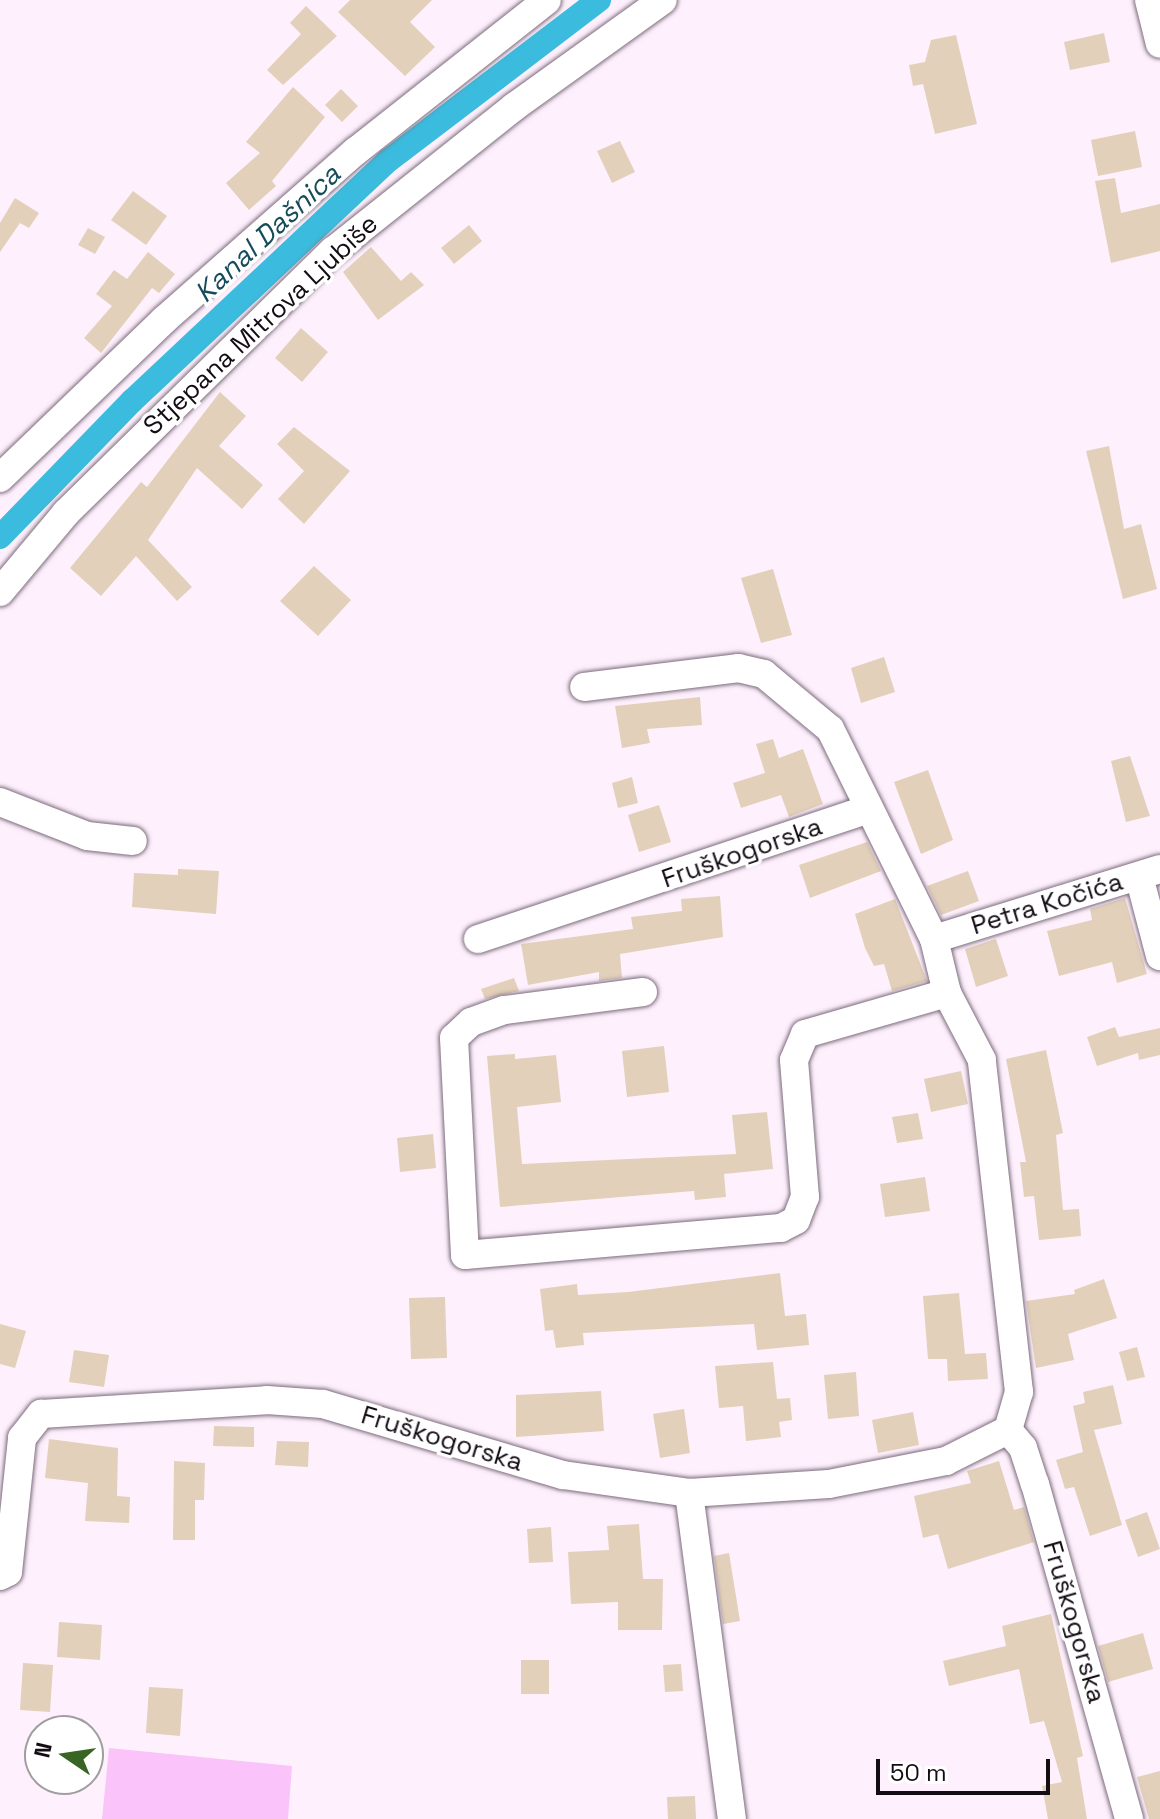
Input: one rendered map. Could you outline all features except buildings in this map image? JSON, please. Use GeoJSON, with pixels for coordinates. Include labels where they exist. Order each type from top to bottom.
{"type":"FeatureCollection","features":[{"type":"Feature","properties":{"kind":"street"},"geometry":{"type":"LineString","coordinates":[[0,478],[164,320],[320,183],[547,0]]}},
{"type":"Feature","properties":{"kind":"street","name":"Stjepana Mitrova Ljubiše"},"geometry":{"type":"LineString","coordinates":[[0,592],[87,490],[333,251],[514,107],[663,0]]}},
{"type":"Feature","properties":{"kind":"street"},"geometry":{"type":"LineString","coordinates":[[1149,0],[1160,44]]}},
{"type":"Feature","properties":{"kind":"street"},"geometry":{"type":"LineString","coordinates":[[584,687],[739,668],[764,674],[830,729],[934,939],[947,993],[982,1060],[1019,1392],[1008,1430]]}},
{"type":"Feature","properties":{"kind":"street"},"geometry":{"type":"LineString","coordinates":[[0,802],[87,836],[133,841]]}},
{"type":"Feature","properties":{"kind":"street","name":"Fruškogorska"},"geometry":{"type":"LineString","coordinates":[[478,939],[868,809]]}},
{"type":"Feature","properties":{"kind":"street"},"geometry":{"type":"LineString","coordinates":[[1150,873],[1160,956]]}},
{"type":"Feature","properties":{"kind":"street","name":"Petra Kočića"},"geometry":{"type":"LineString","coordinates":[[934,939],[1150,873]]}},
{"type":"Feature","properties":{"kind":"street"},"geometry":{"type":"LineString","coordinates":[[643,992],[504,1010],[471,1022],[454,1038],[465,1255],[781,1228],[796,1220],[805,1197],[794,1060],[805,1034],[947,993]]}},
{"type":"Feature","properties":{"kind":"street","name":"Fruškogorska"},"geometry":{"type":"LineString","coordinates":[[0,1576],[8,1572],[22,1438],[32,1419],[51,1412],[267,1400],[323,1404],[563,1475],[689,1493],[829,1484],[946,1461],[1008,1430],[1023,1448],[1035,1484],[1129,1819]]}},
{"type":"Feature","properties":{"kind":"street"},"geometry":{"type":"LineString","coordinates":[[689,1493],[732,1819]]}},
{"type":"Feature","properties":{"kind":"shaded area"},"geometry":{"type":"Polygon","coordinates":[[[109,1748],[292,1766],[288,1819],[102,1819],[109,1748]]]}},
{"type":"Feature","properties":{"kind":"waterway","name":"Kanal Dašnica"},"geometry":{"type":"LineString","coordinates":[[0,537],[132,401],[389,160],[599,0]]}}]}
